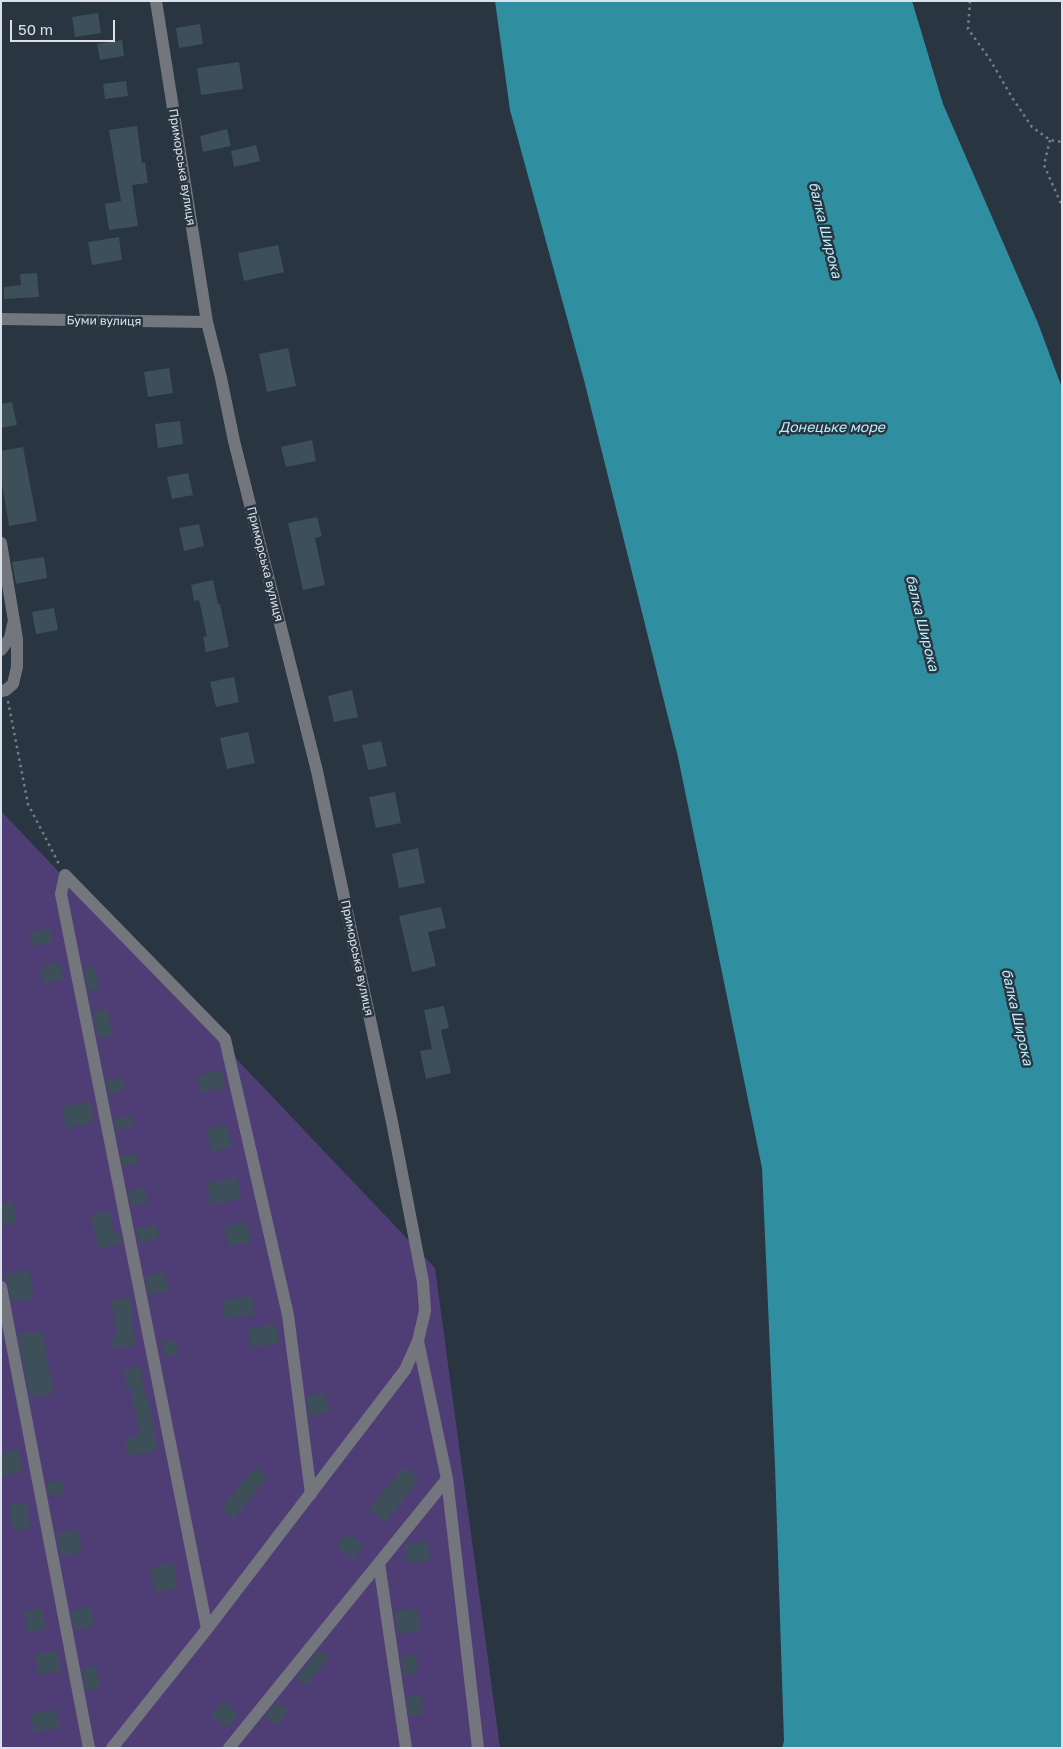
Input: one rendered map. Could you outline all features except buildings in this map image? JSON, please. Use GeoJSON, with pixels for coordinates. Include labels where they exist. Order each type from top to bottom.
{"type":"FeatureCollection","features":[{"type":"Feature","properties":{"kind":"street","name":"Приморська вулиця"},"geometry":{"type":"LineString","coordinates":[[156,1],[206,322],[221,378],[234,442],[317,771],[424,1282],[424,1311],[418,1342]]}},
{"type":"Feature","properties":{"kind":"street","name":"Буми вулиця"},"geometry":{"type":"LineString","coordinates":[[1,320],[206,322]]}},
{"type":"Feature","properties":{"kind":"street"},"geometry":{"type":"LineString","coordinates":[[1,543],[17,640],[17,667],[13,684],[4,690]]}},
{"type":"Feature","properties":{"kind":"street"},"geometry":{"type":"LineString","coordinates":[[1,650],[10,638],[14,619]]}},
{"type":"Feature","properties":{"kind":"street"},"geometry":{"type":"LineString","coordinates":[[65,875],[225,1039],[288,1315],[311,1494]]}},
{"type":"Feature","properties":{"kind":"street"},"geometry":{"type":"LineString","coordinates":[[65,875],[61,894],[208,1629]]}},
{"type":"Feature","properties":{"kind":"street"},"geometry":{"type":"LineString","coordinates":[[1,1287],[89,1748]]}},
{"type":"Feature","properties":{"kind":"street"},"geometry":{"type":"LineString","coordinates":[[112,1748],[208,1629],[406,1370],[418,1342]]}},
{"type":"Feature","properties":{"kind":"street"},"geometry":{"type":"LineString","coordinates":[[418,1342],[447,1479],[478,1748]]}},
{"type":"Feature","properties":{"kind":"street"},"geometry":{"type":"LineString","coordinates":[[229,1748],[447,1479]]}},
{"type":"Feature","properties":{"kind":"street"},"geometry":{"type":"LineString","coordinates":[[379,1563],[404,1745]]}},
{"type":"Feature","properties":{"kind":"path"},"geometry":{"type":"LineString","coordinates":[[970,1],[968,29],[1032,127],[1050,140],[1062,142]]}},
{"type":"Feature","properties":{"kind":"path"},"geometry":{"type":"LineString","coordinates":[[1050,140],[1044,165],[1062,206]]}},
{"type":"Feature","properties":{"kind":"path"},"geometry":{"type":"LineString","coordinates":[[4,690],[28,804],[65,875]]}},
{"type":"Feature","properties":{"kind":"shaded area"},"geometry":{"type":"Polygon","coordinates":[[[1,811],[435,1268],[500,1748],[1,1748],[1,811]]]}},
{"type":"Feature","properties":{"kind":"water","name":"Донецьке море"},"geometry":{"type":"Polygon","coordinates":[[[495,1],[912,1],[943,104],[1038,323],[1062,388],[1062,1748],[782,1748],[784,1741],[775,1466],[762,1168],[678,757],[584,380],[510,110],[495,1]]]}},
{"type":"Feature","properties":{"kind":"water label","name":"балка Широка"},"geometry":{"type":"Point","coordinates":[825,230]}},
{"type":"Feature","properties":{"kind":"water label","name":"балка Широка"},"geometry":{"type":"Point","coordinates":[922,623]}},
{"type":"Feature","properties":{"kind":"water label","name":"балка Широка"},"geometry":{"type":"Point","coordinates":[1017,1017]}}]}
